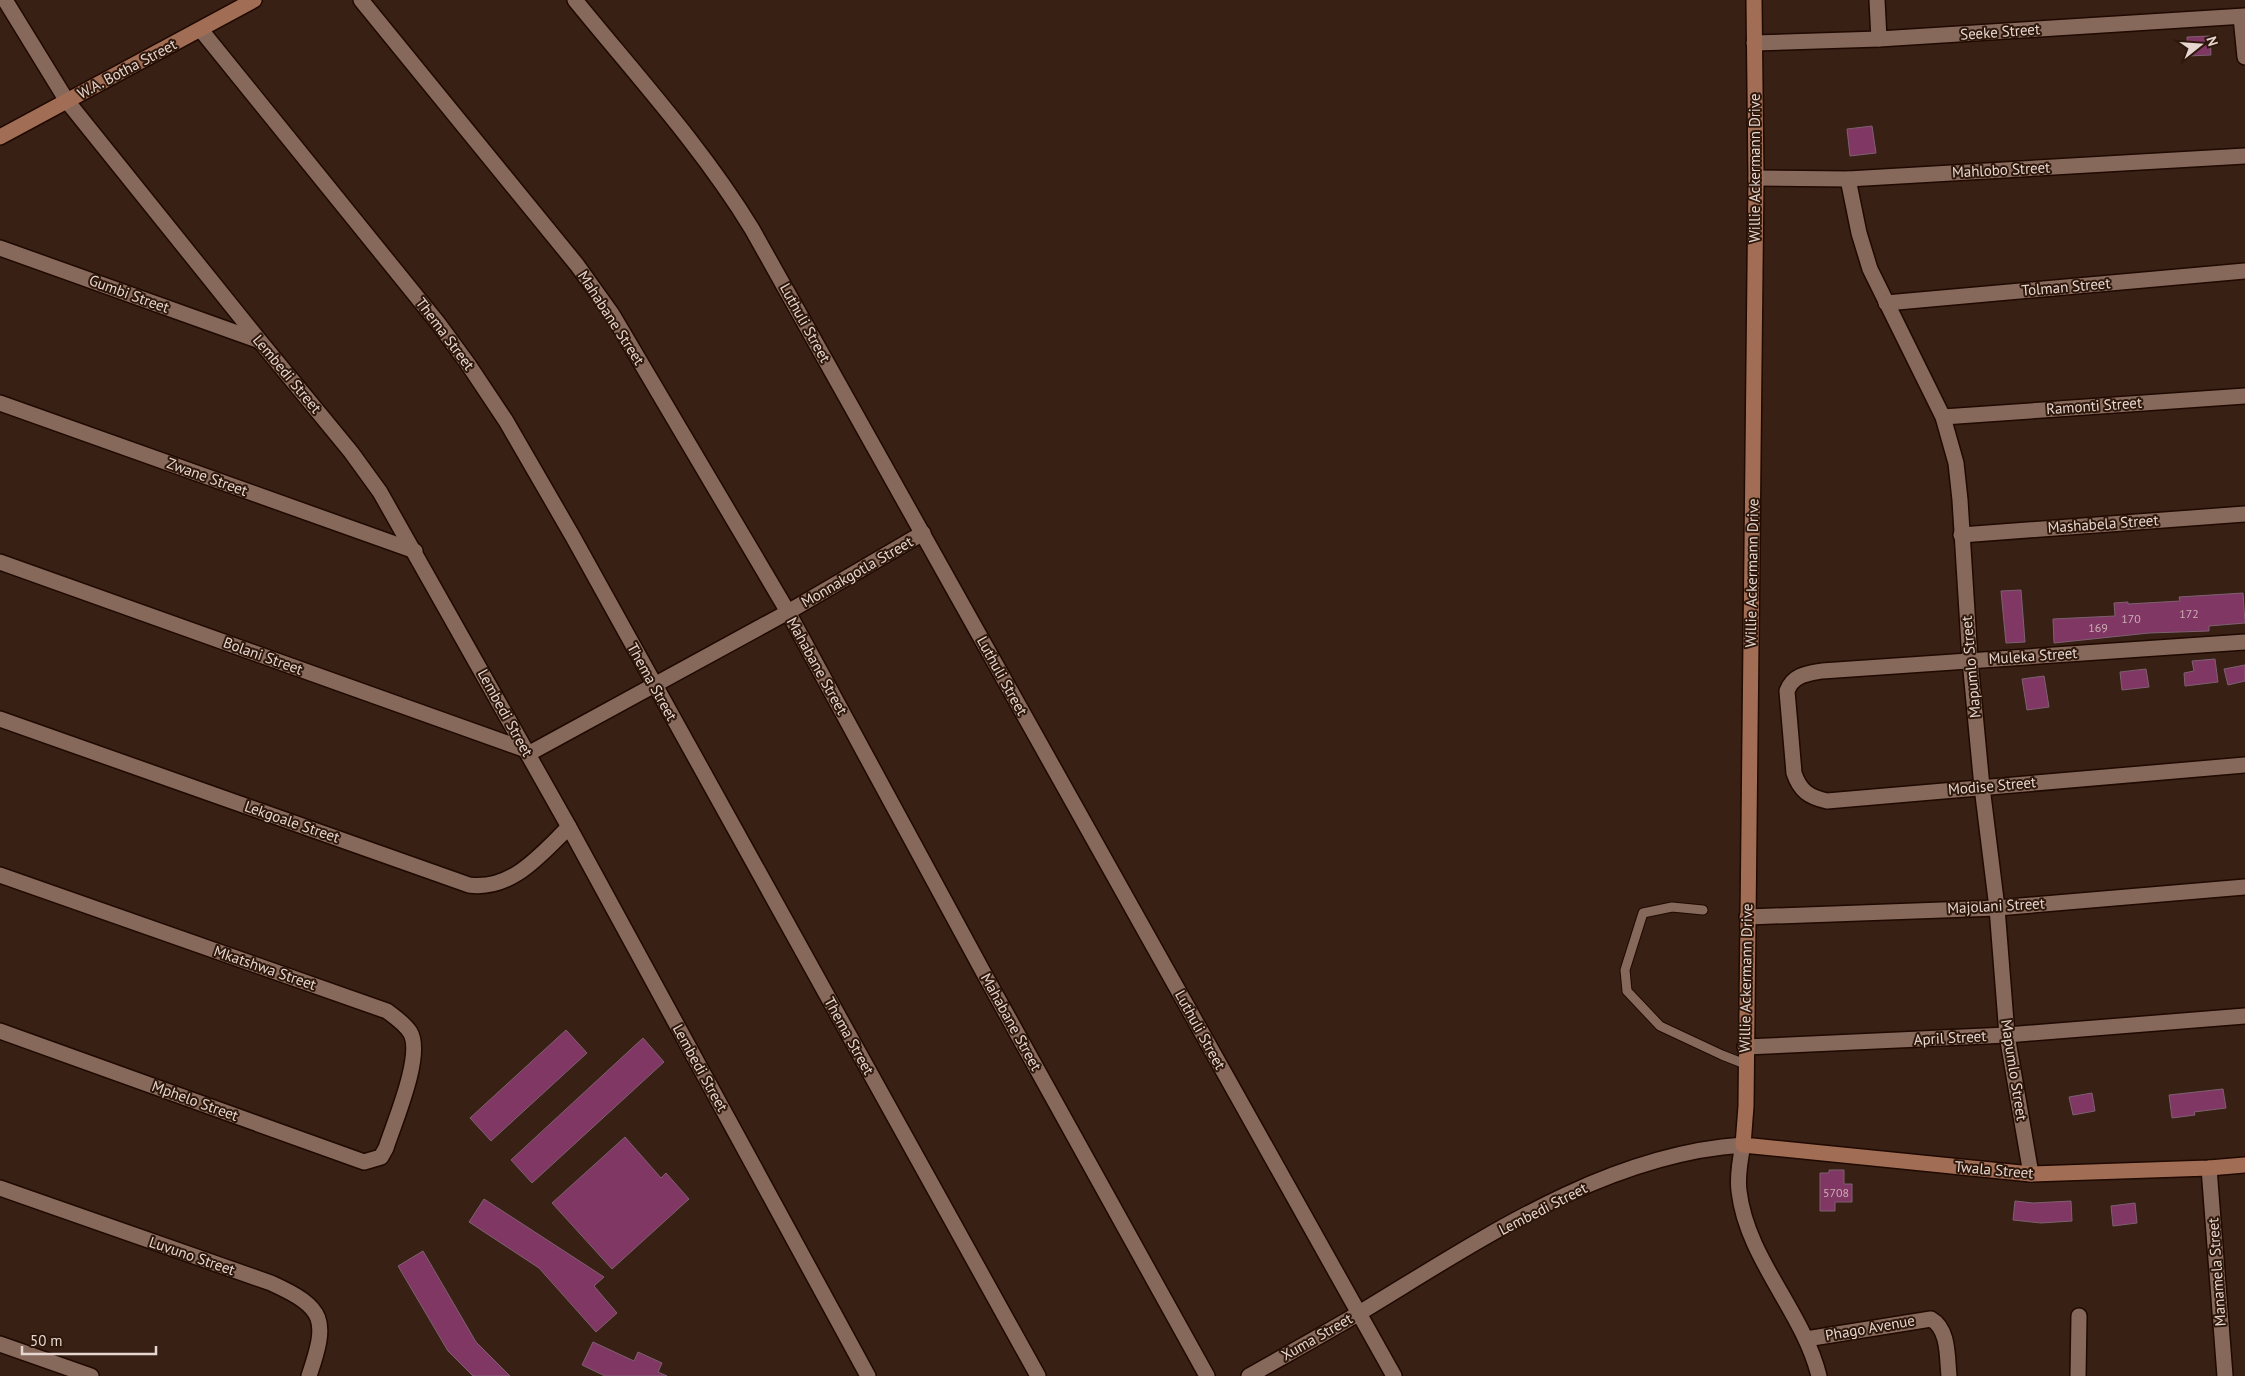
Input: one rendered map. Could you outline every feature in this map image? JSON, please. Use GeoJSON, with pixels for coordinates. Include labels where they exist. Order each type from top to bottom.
{"type":"FeatureCollection","features":[{"type":"Feature","properties":{"kind":"street","name":"Lembedi Street"},"geometry":{"type":"LineString","coordinates":[[5,0],[66,101],[351,452],[380,492],[569,827],[868,1376]]}},
{"type":"Feature","properties":{"kind":"street","name":"W.A. Botha Street"},"geometry":{"type":"LineString","coordinates":[[0,137],[202,30],[254,0]]}},
{"type":"Feature","properties":{"kind":"street","name":"Mahabane Street"},"geometry":{"type":"LineString","coordinates":[[361,0],[577,265],[612,314],[788,612],[987,979],[1208,1376]]}},
{"type":"Feature","properties":{"kind":"street","name":"Luthuli Street"},"geometry":{"type":"LineString","coordinates":[[575,0],[730,194],[923,534],[1394,1376]]}},
{"type":"Feature","properties":{"kind":"street","name":"Willie Ackermann Drive"},"geometry":{"type":"LineString","coordinates":[[1743,1145],[1746,1106],[1745,1047],[1756,178],[1754,0]]}},
{"type":"Feature","properties":{"kind":"street"},"geometry":{"type":"LineString","coordinates":[[1877,0],[1879,39]]}},
{"type":"Feature","properties":{"kind":"street","name":"Seeke Street"},"geometry":{"type":"LineString","coordinates":[[1754,43],[1879,39],[2243,17]]}},
{"type":"Feature","properties":{"kind":"street"},"geometry":{"type":"LineString","coordinates":[[2243,17],[2245,57]]}},
{"type":"Feature","properties":{"kind":"street","name":"Thema Street"},"geometry":{"type":"LineString","coordinates":[[202,30],[438,324],[468,364],[510,429],[1038,1376]]}},
{"type":"Feature","properties":{"kind":"street","name":"Mahlobo Street"},"geometry":{"type":"LineString","coordinates":[[1756,178],[1848,178],[2245,156]]}},
{"type":"Feature","properties":{"kind":"street","name":"Mapumlo Street"},"geometry":{"type":"LineString","coordinates":[[1848,178],[1859,233],[1870,269],[1943,416],[1956,463],[1970,660],[1982,787],[1997,908],[2008,1035],[2031,1174]]}},
{"type":"Feature","properties":{"kind":"street","name":"Gumbi Street"},"geometry":{"type":"LineString","coordinates":[[0,248],[259,340]]}},
{"type":"Feature","properties":{"kind":"street","name":"Tolman Street"},"geometry":{"type":"LineString","coordinates":[[1886,303],[2245,271]]}},
{"type":"Feature","properties":{"kind":"street","name":"Ramonti Street"},"geometry":{"type":"LineString","coordinates":[[1943,416],[2245,396]]}},
{"type":"Feature","properties":{"kind":"street","name":"Zwane Street"},"geometry":{"type":"LineString","coordinates":[[0,403],[415,551]]}},
{"type":"Feature","properties":{"kind":"street","name":"Mashabela Street"},"geometry":{"type":"LineString","coordinates":[[1961,535],[2245,514]]}},
{"type":"Feature","properties":{"kind":"street","name":"Monnakgotla Street"},"geometry":{"type":"LineString","coordinates":[[527,752],[788,612],[923,534]]}},
{"type":"Feature","properties":{"kind":"street","name":"Bolani Street"},"geometry":{"type":"LineString","coordinates":[[0,562],[527,752]]}},
{"type":"Feature","properties":{"kind":"street","name":"Muleka Street"},"geometry":{"type":"LineString","coordinates":[[1791,732],[1787,691],[1791,681],[1798,676],[1822,672],[1970,660],[2245,642]]}},
{"type":"Feature","properties":{"kind":"street","name":"Lekgoale Street"},"geometry":{"type":"LineString","coordinates":[[0,719],[469,885],[482,887],[508,880],[530,864],[569,827]]}},
{"type":"Feature","properties":{"kind":"street","name":"Modise Street"},"geometry":{"type":"LineString","coordinates":[[1791,732],[1794,772],[1800,788],[1815,798],[1827,801],[2245,765]]}},
{"type":"Feature","properties":{"kind":"street","name":"Mkatshwa Street"},"geometry":{"type":"LineString","coordinates":[[0,875],[387,1011],[410,1032],[415,1046],[413,1065],[386,1148]]}},
{"type":"Feature","properties":{"kind":"street","name":"Majolani Street"},"geometry":{"type":"LineString","coordinates":[[1748,918],[1997,908],[2245,887]]}},
{"type":"Feature","properties":{"kind":"street","name":"April Street"},"geometry":{"type":"LineString","coordinates":[[1745,1047],[2008,1035],[2245,1016]]}},
{"type":"Feature","properties":{"kind":"street","name":"Mphelo Street"},"geometry":{"type":"LineString","coordinates":[[0,1032],[364,1162],[381,1157],[386,1148]]}},
{"type":"Feature","properties":{"kind":"street","name":"Lembedi Street"},"geometry":{"type":"LineString","coordinates":[[1359,1313],[1450,1258],[1559,1198],[1604,1179],[1666,1158],[1718,1147],[1743,1145]]}},
{"type":"Feature","properties":{"kind":"street"},"geometry":{"type":"LineString","coordinates":[[1743,1145],[1739,1164],[1738,1190],[1743,1213],[1775,1284],[1806,1339],[1815,1360],[1819,1376]]}},
{"type":"Feature","properties":{"kind":"street","name":"Twala Street"},"geometry":{"type":"LineString","coordinates":[[1743,1145],[2031,1174],[2245,1165]]}},
{"type":"Feature","properties":{"kind":"street","name":"Manamela Street"},"geometry":{"type":"LineString","coordinates":[[2209,1168],[2225,1376]]}},
{"type":"Feature","properties":{"kind":"street","name":"Luvuno Street"},"geometry":{"type":"LineString","coordinates":[[0,1188],[270,1283],[302,1299],[313,1309],[320,1324],[320,1341],[309,1376]]}},
{"type":"Feature","properties":{"kind":"street","name":"Xuma Street"},"geometry":{"type":"LineString","coordinates":[[1248,1376],[1359,1313]]}},
{"type":"Feature","properties":{"kind":"street"},"geometry":{"type":"LineString","coordinates":[[2078,1376],[2079,1316]]}},
{"type":"Feature","properties":{"kind":"street","name":"Phago Avenue"},"geometry":{"type":"LineString","coordinates":[[1806,1339],[1931,1319],[1938,1322],[1943,1331],[1949,1376]]}},
{"type":"Feature","properties":{"kind":"street"},"geometry":{"type":"LineString","coordinates":[[0,1344],[91,1376]]}},
{"type":"Feature","properties":{"kind":"lane"},"geometry":{"type":"LineString","coordinates":[[1703,910],[1672,907],[1643,914],[1625,970],[1627,991],[1660,1026],[1745,1064]]}},
{"type":"Feature","properties":{"kind":"building"},"geometry":{"type":"Polygon","coordinates":[[[2210,36],[2211,55],[2188,56],[2187,37],[2210,36]]]}},
{"type":"Feature","properties":{"kind":"building"},"geometry":{"type":"Polygon","coordinates":[[[1872,126],[1876,153],[1850,156],[1847,129],[1872,126]]]}},
{"type":"Feature","properties":{"kind":"building"},"geometry":{"type":"Polygon","coordinates":[[[2021,590],[2025,642],[2006,643],[2001,591],[2021,590]]]}},
{"type":"Feature","properties":{"kind":"building"},"geometry":{"type":"Polygon","coordinates":[[[2243,593],[2245,623],[2209,626],[2209,631],[2149,633],[2054,643],[2053,619],[2115,616],[2114,603],[2180,601],[2179,597],[2243,593]]]}},
{"type":"Feature","properties":{"kind":"building"},"geometry":{"type":"Polygon","coordinates":[[[2215,659],[2218,682],[2185,686],[2184,673],[2194,671],[2192,661],[2215,659]]]}},
{"type":"Feature","properties":{"kind":"building"},"geometry":{"type":"Polygon","coordinates":[[[2245,665],[2245,681],[2228,685],[2224,669],[2245,665]]]}},
{"type":"Feature","properties":{"kind":"building"},"geometry":{"type":"Polygon","coordinates":[[[2146,669],[2149,687],[2122,690],[2120,672],[2146,669]]]}},
{"type":"Feature","properties":{"kind":"building"},"geometry":{"type":"Polygon","coordinates":[[[2044,676],[2049,707],[2027,710],[2022,679],[2044,676]]]}},
{"type":"Feature","properties":{"kind":"building"},"geometry":{"type":"Polygon","coordinates":[[[566,1030],[587,1053],[491,1141],[470,1118],[566,1030]]]}},
{"type":"Feature","properties":{"kind":"building"},"geometry":{"type":"Polygon","coordinates":[[[643,1038],[664,1062],[532,1183],[511,1160],[643,1038]]]}},
{"type":"Feature","properties":{"kind":"building"},"geometry":{"type":"Polygon","coordinates":[[[2223,1089],[2226,1108],[2194,1112],[2195,1115],[2172,1118],[2169,1095],[2223,1089]]]}},
{"type":"Feature","properties":{"kind":"building"},"geometry":{"type":"Polygon","coordinates":[[[2092,1093],[2095,1111],[2073,1115],[2069,1097],[2092,1093]]]}},
{"type":"Feature","properties":{"kind":"building"},"geometry":{"type":"Polygon","coordinates":[[[625,1137],[661,1178],[666,1173],[689,1199],[612,1269],[552,1203],[625,1137]]]}},
{"type":"Feature","properties":{"kind":"building"},"geometry":{"type":"Polygon","coordinates":[[[1829,1170],[1844,1170],[1844,1184],[1852,1184],[1852,1202],[1835,1202],[1835,1211],[1820,1211],[1820,1173],[1829,1173],[1829,1170]]]}},
{"type":"Feature","properties":{"kind":"building"},"geometry":{"type":"Polygon","coordinates":[[[484,1199],[604,1277],[594,1286],[617,1313],[596,1332],[539,1268],[469,1222],[484,1199]]]}},
{"type":"Feature","properties":{"kind":"building"},"geometry":{"type":"Polygon","coordinates":[[[2015,1201],[2033,1203],[2071,1201],[2072,1221],[2041,1223],[2013,1220],[2015,1201]]]}},
{"type":"Feature","properties":{"kind":"building"},"geometry":{"type":"Polygon","coordinates":[[[2135,1203],[2137,1223],[2113,1226],[2111,1206],[2135,1203]]]}},
{"type":"Feature","properties":{"kind":"building"},"geometry":{"type":"Polygon","coordinates":[[[423,1251],[476,1342],[510,1376],[473,1376],[448,1351],[398,1266],[423,1251]]]}},
{"type":"Feature","properties":{"kind":"building"},"geometry":{"type":"Polygon","coordinates":[[[593,1342],[634,1361],[638,1352],[662,1363],[658,1372],[667,1376],[605,1376],[582,1365],[593,1342]]]}}]}
